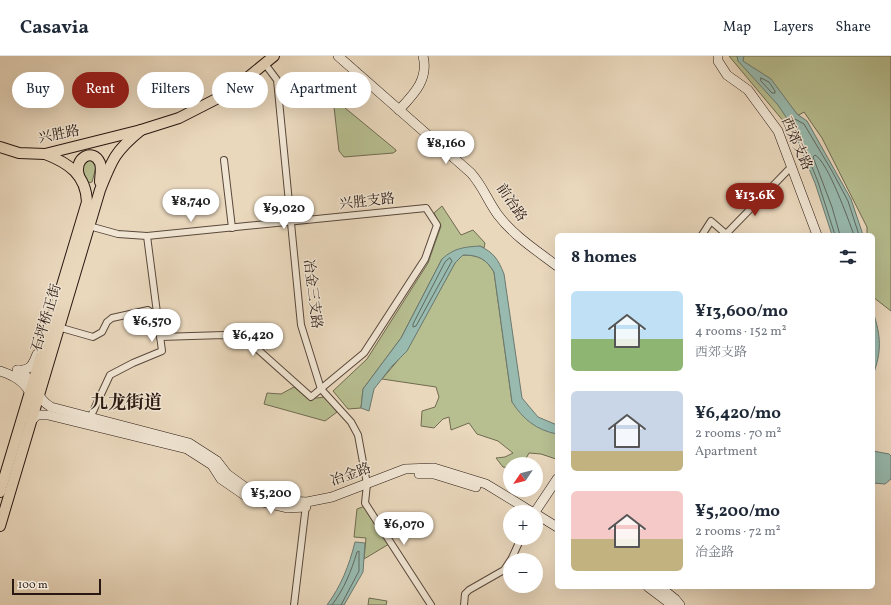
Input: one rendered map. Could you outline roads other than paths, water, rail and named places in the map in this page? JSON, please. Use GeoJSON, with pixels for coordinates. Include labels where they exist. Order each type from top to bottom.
{"type":"FeatureCollection","features":[{"type":"Feature","properties":{"kind":"main road","name":"兴胜路"},"geometry":{"type":"LineString","coordinates":[[0,147],[19,153],[45,154],[141,130],[179,118],[230,92],[274,56]]}},
{"type":"Feature","properties":{"kind":"main road","name":"前冶路"},"geometry":{"type":"LineString","coordinates":[[338,56],[471,173],[482,186],[497,214],[514,234],[555,265]]}},
{"type":"Feature","properties":{"kind":"main road"},"geometry":{"type":"LineString","coordinates":[[399,110],[416,92],[423,78],[424,63],[422,56]]}},
{"type":"Feature","properties":{"kind":"main road","name":"西郊支路"},"geometry":{"type":"LineString","coordinates":[[718,56],[718,61],[727,75],[748,90],[778,131],[816,233]]}},
{"type":"Feature","properties":{"kind":"main road","name":"石坪桥正街"},"geometry":{"type":"LineString","coordinates":[[0,492],[24,412],[46,369],[100,190],[114,156],[126,142],[141,130]]}},
{"type":"Feature","properties":{"kind":"main road","name":"石坪桥正街"},"geometry":{"type":"LineString","coordinates":[[0,526],[30,422],[34,392],[46,337],[86,208],[86,192],[80,179],[70,166],[45,154]]}},
{"type":"Feature","properties":{"kind":"main road"},"geometry":{"type":"LineString","coordinates":[[80,179],[77,171],[78,163],[85,156],[94,157],[99,162],[101,168],[100,190]]}},
{"type":"Feature","properties":{"kind":"main road"},"geometry":{"type":"LineString","coordinates":[[0,371],[16,373],[26,370],[32,366],[46,337]]}},
{"type":"Feature","properties":{"kind":"main road"},"geometry":{"type":"LineString","coordinates":[[0,365],[16,373],[49,411],[38,415],[30,422]]}},
{"type":"Feature","properties":{"kind":"main road","name":"冶金路"},"geometry":{"type":"LineString","coordinates":[[49,411],[90,418],[189,443],[217,461],[227,474],[253,493],[289,502],[306,504]]}},
{"type":"Feature","properties":{"kind":"main road","name":"冶金路"},"geometry":{"type":"LineString","coordinates":[[49,411],[187,449],[212,465],[221,480],[250,499],[287,508],[332,497],[408,474],[434,474],[485,490],[510,505]]}},
{"type":"Feature","properties":{"kind":"main road","name":"冶金路"},"geometry":{"type":"LineString","coordinates":[[367,487],[405,469],[434,468],[486,484],[521,505]]}},
{"type":"Feature","properties":{"kind":"main road"},"geometry":{"type":"LineString","coordinates":[[540,505],[555,482]]}},
{"type":"Feature","properties":{"kind":"main road","name":"冶金路"},"geometry":{"type":"LineString","coordinates":[[543,518],[555,525]]}},
{"type":"Feature","properties":{"kind":"main road"},"geometry":{"type":"LineString","coordinates":[[543,525],[555,533]]}},
{"type":"Feature","properties":{"kind":"main road"},"geometry":{"type":"LineString","coordinates":[[651,589],[672,605]]}},
{"type":"Feature","properties":{"kind":"main road"},"geometry":{"type":"LineString","coordinates":[[662,589],[680,605]]}},
{"type":"Feature","properties":{"kind":"street","name":"冶金三支路"},"geometry":{"type":"LineString","coordinates":[[265,64],[277,80],[302,325],[321,389],[351,422],[358,435],[367,487]]}},
{"type":"Feature","properties":{"kind":"street"},"geometry":{"type":"LineString","coordinates":[[224,160],[232,228]]}},
{"type":"Feature","properties":{"kind":"street"},"geometry":{"type":"LineString","coordinates":[[727,233],[792,166]]}},
{"type":"Feature","properties":{"kind":"street","name":"兴胜支路"},"geometry":{"type":"LineString","coordinates":[[89,226],[118,234],[147,236],[426,208],[437,225],[425,259],[364,354],[321,389]]}},
{"type":"Feature","properties":{"kind":"street"},"geometry":{"type":"LineString","coordinates":[[703,233],[711,222],[725,233]]}},
{"type":"Feature","properties":{"kind":"street"},"geometry":{"type":"LineString","coordinates":[[90,418],[110,375],[133,363],[162,351],[147,236]]}},
{"type":"Feature","properties":{"kind":"street"},"geometry":{"type":"LineString","coordinates":[[58,327],[93,337],[102,332],[107,322],[112,318],[146,310],[150,311],[154,315],[158,326]]}},
{"type":"Feature","properties":{"kind":"street"},"geometry":{"type":"LineString","coordinates":[[160,338],[224,335],[244,338],[311,398],[321,389]]}},
{"type":"Feature","properties":{"kind":"street"},"geometry":{"type":"LineString","coordinates":[[367,487],[365,503],[431,605]]}},
{"type":"Feature","properties":{"kind":"street"},"geometry":{"type":"LineString","coordinates":[[294,605],[306,504]]}},
{"type":"Feature","properties":{"kind":"street"},"geometry":{"type":"LineString","coordinates":[[464,605],[465,594],[469,590],[503,571]]}},
{"type":"Feature","properties":{"kind":"water"},"geometry":{"type":"Polygon","coordinates":[[[737,56],[744,56],[743,61],[771,79],[797,114],[807,121],[851,199],[862,233],[831,233],[815,183],[790,123],[778,105],[738,61],[737,56]]]}},
{"type":"Feature","properties":{"kind":"water"},"geometry":{"type":"Polygon","coordinates":[[[480,246],[489,251],[500,264],[504,274],[522,398],[538,417],[555,424],[555,434],[536,427],[521,414],[512,402],[494,272],[485,261],[473,256],[463,255],[455,263],[407,351],[392,366],[374,389],[369,411],[361,408],[363,389],[401,338],[442,259],[451,252],[469,247],[480,246]]]}},
{"type":"Feature","properties":{"kind":"water"},"geometry":{"type":"Polygon","coordinates":[[[875,319],[879,336],[879,351],[875,369],[875,319]]]}},
{"type":"Feature","properties":{"kind":"water"},"geometry":{"type":"Polygon","coordinates":[[[875,451],[889,454],[891,456],[891,479],[885,484],[875,483],[875,451]]]}},
{"type":"Feature","properties":{"kind":"water"},"geometry":{"type":"Polygon","coordinates":[[[355,542],[365,543],[363,572],[344,605],[327,605],[344,575],[355,542]]]}},
{"type":"Feature","properties":{"kind":"district","name":"九龙街道"},"geometry":{"type":"Point","coordinates":[126,403]}}]}
